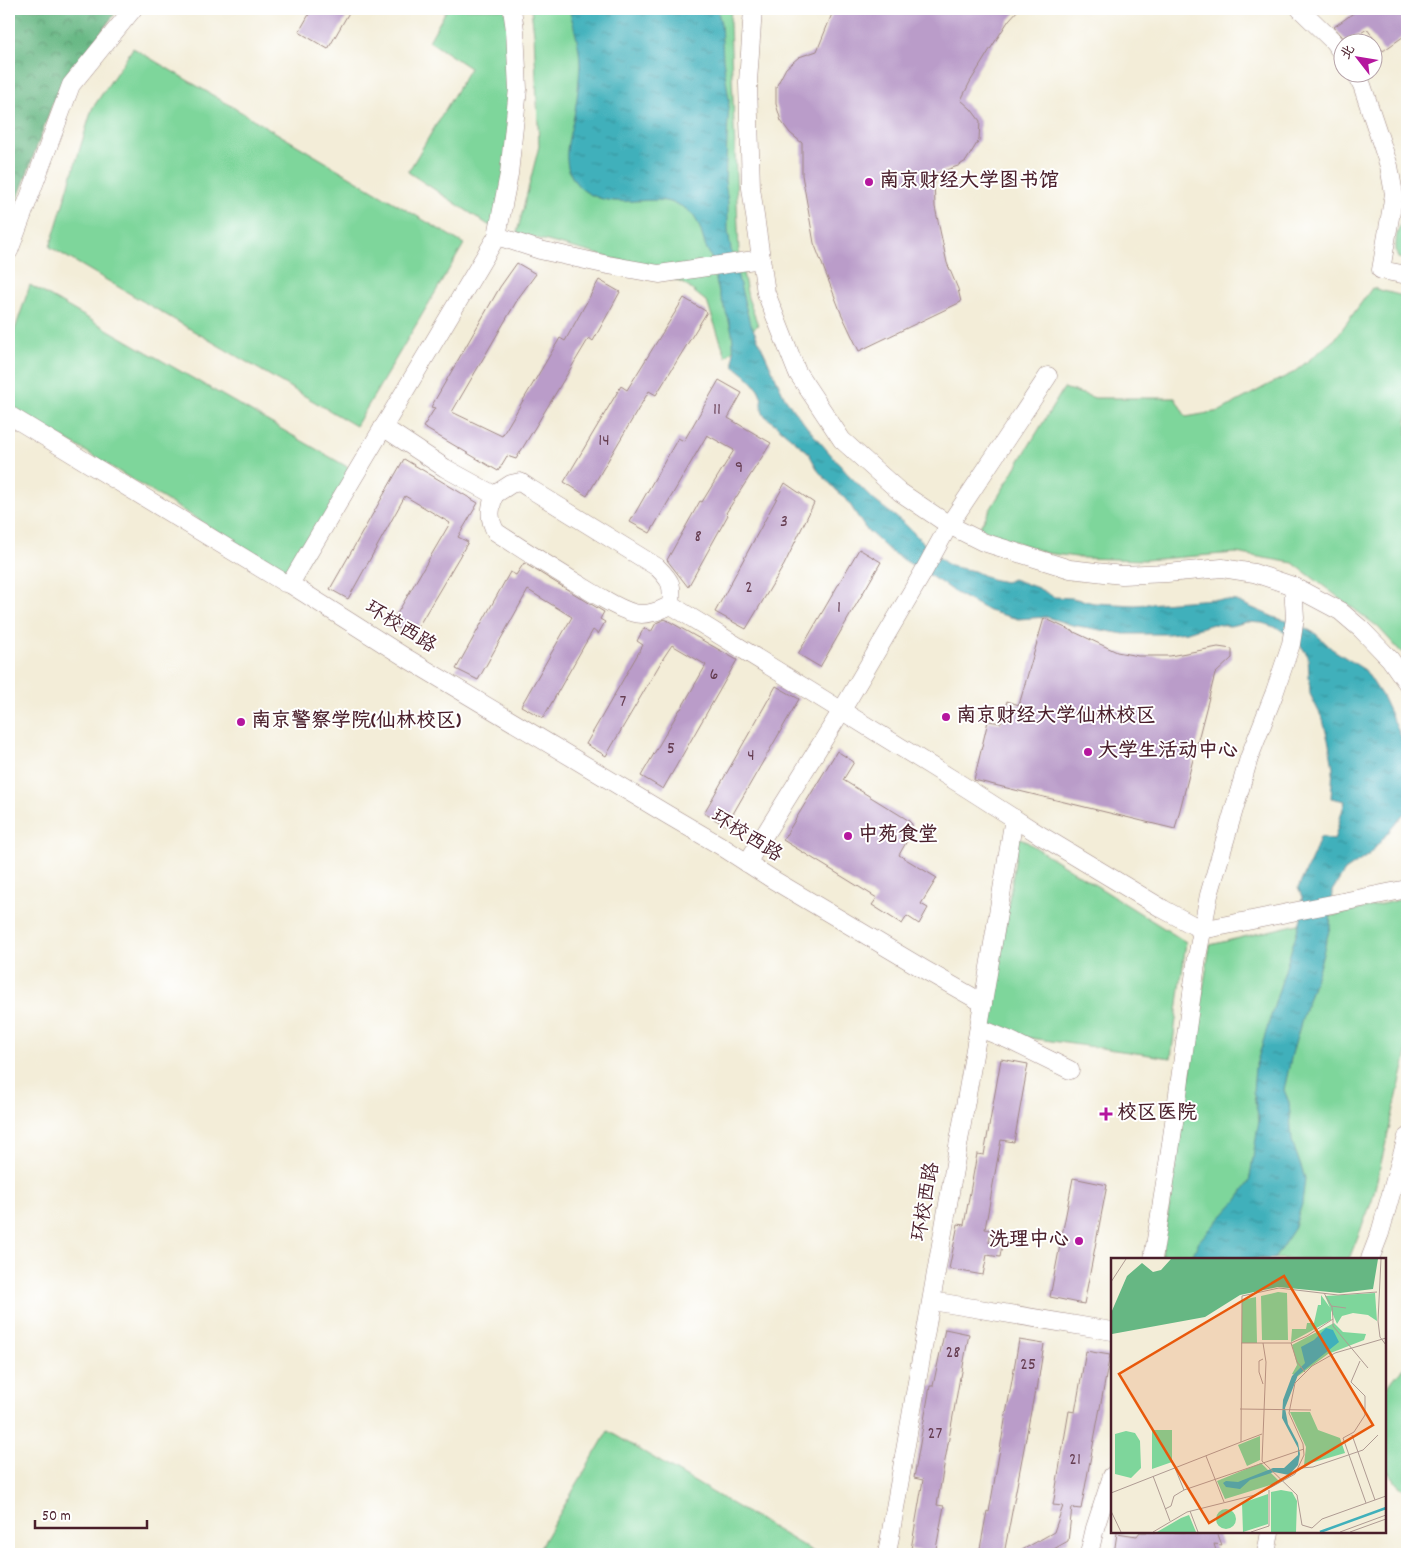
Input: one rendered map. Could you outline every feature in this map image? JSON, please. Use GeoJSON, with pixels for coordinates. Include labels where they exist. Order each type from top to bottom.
{"type":"FeatureCollection","features":[{"type":"Feature","properties":{"kind":"street"},"geometry":{"type":"LineString","coordinates":[[9,251],[71,85],[133,9]]}},
{"type":"Feature","properties":{"kind":"street"},"geometry":{"type":"LineString","coordinates":[[290,584],[497,236],[509,174],[518,89],[512,9]]}},
{"type":"Feature","properties":{"kind":"street"},"geometry":{"type":"LineString","coordinates":[[753,9],[748,82],[751,188],[766,293],[797,372],[842,440],[900,492],[949,525],[983,542],[1070,569],[1122,575],[1222,568],[1254,573],[1293,586],[1340,611],[1361,629],[1390,659],[1407,683]]}},
{"type":"Feature","properties":{"kind":"street"},"geometry":{"type":"LineString","coordinates":[[1300,9],[1334,43]]}},
{"type":"Feature","properties":{"kind":"street"},"geometry":{"type":"LineString","coordinates":[[1360,82],[1401,196],[1381,270],[1407,275]]}},
{"type":"Feature","properties":{"kind":"street"},"geometry":{"type":"LineString","coordinates":[[497,236],[540,250],[659,274],[761,259]]}},
{"type":"Feature","properties":{"kind":"street"},"geometry":{"type":"LineString","coordinates":[[747,863],[842,710],[949,525],[1048,376]]}},
{"type":"Feature","properties":{"kind":"street","name":"环校西路"},"geometry":{"type":"LineString","coordinates":[[9,416],[284,583],[290,584],[408,659],[747,863],[925,970],[983,1002],[887,1554]]}},
{"type":"Feature","properties":{"kind":"street"},"geometry":{"type":"LineString","coordinates":[[383,427],[445,468],[494,495]]}},
{"type":"Feature","properties":{"kind":"street"},"geometry":{"type":"LineString","coordinates":[[520,482],[657,567],[670,580],[672,594],[670,605],[648,614],[634,614],[568,578],[496,532],[490,522],[490,508],[494,495],[511,484],[520,482]]}},
{"type":"Feature","properties":{"kind":"street"},"geometry":{"type":"LineString","coordinates":[[1152,1258],[1202,930],[1249,758],[1274,694],[1290,644],[1295,618],[1293,586]]}},
{"type":"Feature","properties":{"kind":"street"},"geometry":{"type":"LineString","coordinates":[[670,605],[1014,818],[1155,904],[1202,930],[1407,889]]}},
{"type":"Feature","properties":{"kind":"street"},"geometry":{"type":"LineString","coordinates":[[983,1002],[1014,818]]}},
{"type":"Feature","properties":{"kind":"street"},"geometry":{"type":"LineString","coordinates":[[978,1028],[1010,1040],[1070,1070]]}},
{"type":"Feature","properties":{"kind":"street"},"geometry":{"type":"LineString","coordinates":[[1370,1258],[1380,1233],[1407,1137]]}},
{"type":"Feature","properties":{"kind":"street"},"geometry":{"type":"LineString","coordinates":[[932,1301],[1111,1331]]}},
{"type":"Feature","properties":{"kind":"street"},"geometry":{"type":"LineString","coordinates":[[1089,1554],[1095,1528],[1111,1479]]}},
{"type":"Feature","properties":{"kind":"street"},"geometry":{"type":"LineString","coordinates":[[1266,1554],[1270,1533]]}},
{"type":"Feature","properties":{"kind":"green space"},"geometry":{"type":"Polygon","coordinates":[[[9,9],[118,9],[56,94],[9,223],[9,9]]]}},
{"type":"Feature","properties":{"kind":"green space"},"geometry":{"type":"Polygon","coordinates":[[[447,9],[511,9],[518,76],[496,230],[408,172],[470,68],[429,41],[447,9]]]}},
{"type":"Feature","properties":{"kind":"green space"},"geometry":{"type":"Polygon","coordinates":[[[531,9],[731,9],[739,252],[748,298],[758,325],[726,357],[707,302],[683,283],[627,262],[517,233],[539,146],[534,34],[531,9]]]}},
{"type":"Feature","properties":{"kind":"green space"},"geometry":{"type":"Polygon","coordinates":[[[133,48],[464,244],[356,426],[50,247],[92,109],[133,48]]]}},
{"type":"Feature","properties":{"kind":"green space"},"geometry":{"type":"Polygon","coordinates":[[[1407,216],[1407,260],[1398,258],[1396,248],[1398,229],[1407,216]]]}},
{"type":"Feature","properties":{"kind":"green space"},"geometry":{"type":"Polygon","coordinates":[[[30,285],[358,473],[296,579],[9,403],[9,347],[30,285]]]}},
{"type":"Feature","properties":{"kind":"green space"},"geometry":{"type":"Polygon","coordinates":[[[1372,288],[1407,297],[1407,652],[1401,652],[1378,627],[1293,563],[1236,553],[1144,560],[1084,558],[1046,553],[979,528],[1064,388],[1095,398],[1175,398],[1186,417],[1220,411],[1293,373],[1335,339],[1372,288]]]}},
{"type":"Feature","properties":{"kind":"green space"},"geometry":{"type":"Polygon","coordinates":[[[1019,837],[1186,942],[1171,1058],[988,1032],[1019,837]]]}},
{"type":"Feature","properties":{"kind":"green space"},"geometry":{"type":"Polygon","coordinates":[[[1407,898],[1406,1058],[1372,1201],[1349,1258],[1161,1258],[1210,945],[1407,898]]]}},
{"type":"Feature","properties":{"kind":"green space"},"geometry":{"type":"Polygon","coordinates":[[[1407,1365],[1407,1492],[1397,1484],[1386,1468],[1386,1391],[1400,1371],[1407,1365]]]}},
{"type":"Feature","properties":{"kind":"green space"},"geometry":{"type":"Polygon","coordinates":[[[608,1431],[817,1554],[536,1554],[608,1431]]]}},
{"type":"Feature","properties":{"kind":"water"},"geometry":{"type":"Polygon","coordinates":[[[569,9],[717,9],[721,23],[723,59],[729,100],[725,181],[728,203],[728,229],[731,250],[749,320],[785,398],[807,427],[846,472],[875,501],[905,524],[930,551],[950,566],[974,571],[991,579],[1005,582],[1013,579],[1038,588],[1054,597],[1072,598],[1094,603],[1135,605],[1212,599],[1236,601],[1276,618],[1298,624],[1316,634],[1332,649],[1365,670],[1382,696],[1407,749],[1407,810],[1370,854],[1345,871],[1332,891],[1330,927],[1292,1054],[1284,1090],[1289,1102],[1292,1141],[1305,1178],[1302,1204],[1294,1229],[1275,1258],[1191,1258],[1199,1241],[1237,1200],[1249,1183],[1259,1120],[1253,1091],[1255,1068],[1301,918],[1302,897],[1298,888],[1320,837],[1334,840],[1345,801],[1331,798],[1333,768],[1323,720],[1310,694],[1308,656],[1299,643],[1278,628],[1262,623],[1247,622],[1230,626],[1213,624],[1187,632],[1168,634],[1124,634],[1072,625],[1046,617],[1018,619],[989,611],[954,592],[891,552],[865,528],[849,503],[819,472],[808,452],[764,415],[759,391],[750,379],[734,366],[731,328],[710,254],[694,217],[686,209],[664,201],[606,200],[587,193],[572,177],[567,161],[567,152],[577,99],[580,65],[575,30],[569,9]]]}},
{"type":"Feature","properties":{"kind":"building"},"geometry":{"type":"Polygon","coordinates":[[[312,9],[351,9],[328,49],[299,32],[312,9]]]}},
{"type":"Feature","properties":{"kind":"building","name":"南京财经大学图书馆"},"geometry":{"type":"Polygon","coordinates":[[[834,9],[1019,9],[1009,20],[989,51],[961,100],[980,121],[979,140],[966,161],[958,166],[934,174],[935,207],[947,263],[958,289],[961,302],[859,351],[841,313],[814,243],[802,175],[802,143],[790,133],[781,121],[776,104],[776,87],[786,68],[799,57],[817,51],[834,9]]]}},
{"type":"Feature","properties":{"kind":"building"},"geometry":{"type":"Polygon","coordinates":[[[1359,9],[1407,9],[1407,34],[1384,50],[1384,32],[1369,32],[1367,29],[1362,32],[1338,32],[1334,27],[1359,9]]]}},
{"type":"Feature","properties":{"kind":"building"},"geometry":{"type":"Polygon","coordinates":[[[517,263],[536,274],[519,297],[452,412],[502,436],[560,338],[565,341],[599,280],[620,292],[593,341],[589,338],[516,459],[507,456],[498,471],[423,427],[435,408],[431,407],[500,287],[517,263]]]}},
{"type":"Feature","properties":{"kind":"building"},"geometry":{"type":"Polygon","coordinates":[[[684,298],[707,312],[656,395],[649,391],[587,496],[564,482],[621,386],[627,390],[684,298]]]}},
{"type":"Feature","properties":{"kind":"building"},"geometry":{"type":"Polygon","coordinates":[[[719,380],[742,393],[728,418],[771,443],[726,513],[728,515],[688,587],[667,560],[700,501],[702,502],[734,450],[707,435],[650,533],[630,522],[678,438],[684,441],[719,380]]]}},
{"type":"Feature","properties":{"kind":"building"},"geometry":{"type":"Polygon","coordinates":[[[404,459],[478,503],[458,537],[468,542],[412,637],[391,624],[450,523],[405,496],[348,599],[330,589],[404,459]]]}},
{"type":"Feature","properties":{"kind":"building"},"geometry":{"type":"Polygon","coordinates":[[[785,483],[814,503],[784,565],[746,629],[715,612],[785,483]]]}},
{"type":"Feature","properties":{"kind":"building"},"geometry":{"type":"Polygon","coordinates":[[[859,549],[881,562],[820,667],[798,654],[859,549]]]}},
{"type":"Feature","properties":{"kind":"building"},"geometry":{"type":"Polygon","coordinates":[[[524,563],[604,612],[600,619],[605,622],[598,634],[593,630],[543,718],[521,706],[572,617],[528,590],[478,680],[456,669],[510,572],[516,575],[524,563]]]}},
{"type":"Feature","properties":{"kind":"building","name":"大学生活动中心"},"geometry":{"type":"Polygon","coordinates":[[[1044,618],[1117,652],[1138,656],[1170,656],[1218,647],[1232,649],[1232,658],[1215,674],[1175,829],[974,780],[988,721],[1001,723],[1007,701],[1019,705],[1044,618]]]}},
{"type":"Feature","properties":{"kind":"building"},"geometry":{"type":"Polygon","coordinates":[[[665,619],[737,660],[663,789],[641,776],[706,665],[672,645],[606,756],[586,744],[643,645],[637,641],[644,628],[651,632],[656,623],[665,619]]]}},
{"type":"Feature","properties":{"kind":"building"},"geometry":{"type":"Polygon","coordinates":[[[776,686],[799,699],[726,826],[704,813],[776,686]]]}},
{"type":"Feature","properties":{"kind":"building","name":"中苑食堂"},"geometry":{"type":"Polygon","coordinates":[[[837,751],[854,762],[843,780],[912,824],[912,832],[899,855],[937,878],[921,904],[928,908],[919,924],[907,916],[902,924],[872,905],[877,898],[783,840],[837,751]]]}},
{"type":"Feature","properties":{"kind":"building"},"geometry":{"type":"Polygon","coordinates":[[[1001,1059],[1028,1064],[1014,1142],[1001,1140],[985,1229],[991,1230],[989,1243],[1002,1245],[1000,1257],[987,1255],[983,1275],[949,1269],[958,1224],[964,1225],[977,1154],[984,1155],[1001,1059]]]}},
{"type":"Feature","properties":{"kind":"building","name":"洗理中心"},"geometry":{"type":"Polygon","coordinates":[[[1073,1178],[1107,1185],[1084,1304],[1050,1297],[1073,1178]]]}},
{"type":"Feature","properties":{"kind":"building"},"geometry":{"type":"Polygon","coordinates":[[[945,1329],[969,1334],[937,1505],[944,1506],[935,1554],[911,1549],[923,1480],[914,1478],[930,1386],[933,1386],[945,1329]]]}},
{"type":"Feature","properties":{"kind":"building"},"geometry":{"type":"Polygon","coordinates":[[[1019,1340],[1044,1344],[1037,1390],[1035,1390],[1004,1554],[979,1554],[987,1511],[989,1512],[1019,1340]]]}},
{"type":"Feature","properties":{"kind":"building"},"geometry":{"type":"Polygon","coordinates":[[[1086,1351],[1110,1355],[1081,1509],[1072,1508],[1068,1541],[1045,1554],[1015,1554],[1054,1532],[1063,1506],[1053,1505],[1069,1411],[1075,1412],[1086,1351]]]}},
{"type":"Feature","properties":{"kind":"building"},"geometry":{"type":"Polygon","coordinates":[[[1117,1533],[1137,1536],[1139,1533],[1217,1533],[1222,1545],[1214,1544],[1217,1554],[1114,1554],[1117,1533]]]}},
{"type":"Feature","properties":{"kind":"place","name":"南京财经大学图书馆"},"geometry":{"type":"Point","coordinates":[869,182]}},
{"type":"Feature","properties":{"kind":"place","name":"南京财经大学仙林校区"},"geometry":{"type":"Point","coordinates":[946,717]}},
{"type":"Feature","properties":{"kind":"place","name":"南京警察学院(仙林校区)"},"geometry":{"type":"Point","coordinates":[241,722]}},
{"type":"Feature","properties":{"kind":"place","name":"大学生活动中心"},"geometry":{"type":"Point","coordinates":[1088,752]}},
{"type":"Feature","properties":{"kind":"place","name":"中苑食堂"},"geometry":{"type":"Point","coordinates":[848,836]}},
{"type":"Feature","properties":{"kind":"place","name":"校区医院"},"geometry":{"type":"Point","coordinates":[1106,1114]}},
{"type":"Feature","properties":{"kind":"place","name":"洗理中心"},"geometry":{"type":"Point","coordinates":[1079,1241]}}]}
